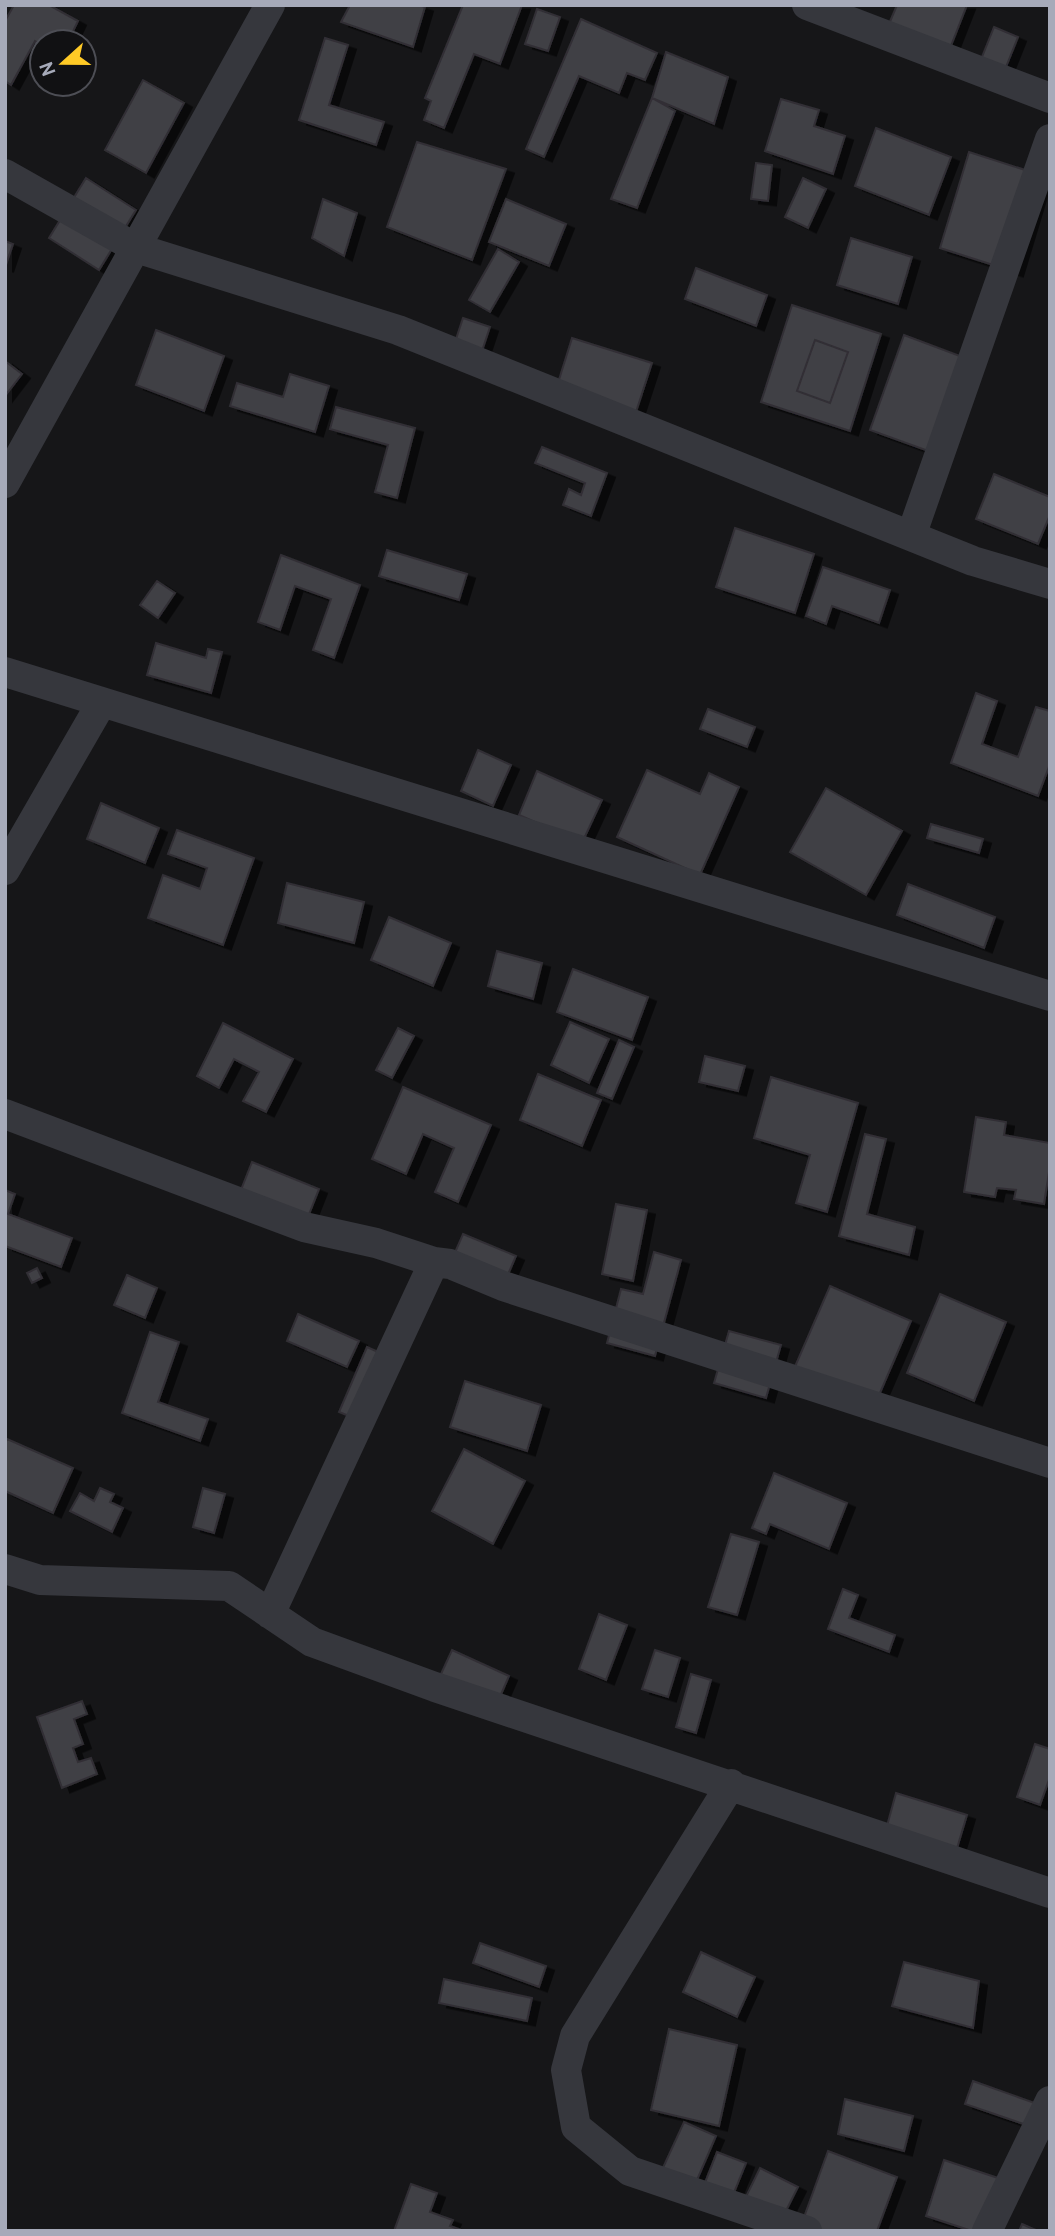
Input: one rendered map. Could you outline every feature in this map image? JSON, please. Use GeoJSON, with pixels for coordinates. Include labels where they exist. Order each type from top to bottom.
{"type":"FeatureCollection","features":[{"type":"Feature","properties":{"kind":"street"},"geometry":{"type":"LineString","coordinates":[[5,483],[270,5]]}},
{"type":"Feature","properties":{"kind":"street"},"geometry":{"type":"LineString","coordinates":[[807,5],[1050,98]]}},
{"type":"Feature","properties":{"kind":"street"},"geometry":{"type":"LineString","coordinates":[[911,536],[1050,139]]}},
{"type":"Feature","properties":{"kind":"street"},"geometry":{"type":"LineString","coordinates":[[5,174],[136,248],[398,330],[973,561],[1050,584]]}},
{"type":"Feature","properties":{"kind":"street"},"geometry":{"type":"LineString","coordinates":[[5,672],[1050,996]]}},
{"type":"Feature","properties":{"kind":"street"},"geometry":{"type":"LineString","coordinates":[[5,870],[102,702]]}},
{"type":"Feature","properties":{"kind":"street"},"geometry":{"type":"LineString","coordinates":[[5,1114],[304,1227],[376,1243],[434,1262],[450,1264],[503,1286],[1050,1463]]}},
{"type":"Feature","properties":{"kind":"street"},"geometry":{"type":"LineString","coordinates":[[270,1614],[434,1262]]}},
{"type":"Feature","properties":{"kind":"street"},"geometry":{"type":"LineString","coordinates":[[5,1569],[40,1580],[229,1586],[312,1642],[448,1691],[1050,1893]]}},
{"type":"Feature","properties":{"kind":"street"},"geometry":{"type":"LineString","coordinates":[[731,1784],[575,2036],[566,2070],[576,2127],[630,2171],[807,2231]]}},
{"type":"Feature","properties":{"kind":"street"},"geometry":{"type":"LineString","coordinates":[[987,2231],[1050,2101]]}},
{"type":"Feature","properties":{"kind":"building"},"geometry":{"type":"Polygon","coordinates":[[[14,5],[49,5],[78,21],[75,28],[28,28],[28,54],[11,85],[5,81],[5,21],[14,5]]]}},
{"type":"Feature","properties":{"kind":"building"},"geometry":{"type":"Polygon","coordinates":[[[350,5],[425,7],[413,47],[341,22],[350,5]]]}},
{"type":"Feature","properties":{"kind":"building"},"geometry":{"type":"Polygon","coordinates":[[[463,5],[522,5],[500,64],[474,54],[444,128],[424,120],[431,101],[425,98],[463,5]]]}},
{"type":"Feature","properties":{"kind":"building"},"geometry":{"type":"Polygon","coordinates":[[[897,5],[967,5],[947,56],[886,31],[897,5]]]}},
{"type":"Feature","properties":{"kind":"building"},"geometry":{"type":"Polygon","coordinates":[[[537,9],[560,17],[548,51],[525,44],[537,9]]]}},
{"type":"Feature","properties":{"kind":"building"},"geometry":{"type":"Polygon","coordinates":[[[581,19],[657,53],[645,80],[627,73],[619,93],[579,76],[544,157],[526,149],[581,19]]]}},
{"type":"Feature","properties":{"kind":"building"},"geometry":{"type":"Polygon","coordinates":[[[994,27],[1018,37],[1002,77],[978,67],[994,27]]]}},
{"type":"Feature","properties":{"kind":"building"},"geometry":{"type":"Polygon","coordinates":[[[325,38],[348,45],[329,105],[384,122],[376,145],[299,120],[325,38]]]}},
{"type":"Feature","properties":{"kind":"building"},"geometry":{"type":"Polygon","coordinates":[[[666,52],[728,77],[714,124],[652,98],[666,52]]]}},
{"type":"Feature","properties":{"kind":"building"},"geometry":{"type":"Polygon","coordinates":[[[143,80],[184,103],[146,173],[105,150],[143,80]]]}},
{"type":"Feature","properties":{"kind":"building"},"geometry":{"type":"Polygon","coordinates":[[[652,98],[675,111],[637,208],[611,199],[652,98]]]}},
{"type":"Feature","properties":{"kind":"building"},"geometry":{"type":"Polygon","coordinates":[[[781,99],[819,110],[814,126],[845,136],[833,174],[765,151],[781,99]]]}},
{"type":"Feature","properties":{"kind":"building"},"geometry":{"type":"Polygon","coordinates":[[[876,128],[951,157],[929,215],[855,186],[876,128]]]}},
{"type":"Feature","properties":{"kind":"building"},"geometry":{"type":"Polygon","coordinates":[[[417,142],[506,169],[472,260],[387,227],[417,142]]]}},
{"type":"Feature","properties":{"kind":"building"},"geometry":{"type":"Polygon","coordinates":[[[969,152],[1044,176],[1015,272],[940,248],[969,152]]]}},
{"type":"Feature","properties":{"kind":"building"},"geometry":{"type":"Polygon","coordinates":[[[756,163],[772,165],[768,201],[751,199],[756,163]]]}},
{"type":"Feature","properties":{"kind":"building"},"geometry":{"type":"Polygon","coordinates":[[[86,178],[136,210],[99,270],[49,238],[86,178]]]}},
{"type":"Feature","properties":{"kind":"building"},"geometry":{"type":"Polygon","coordinates":[[[803,178],[826,189],[808,228],[785,217],[803,178]]]}},
{"type":"Feature","properties":{"kind":"building"},"geometry":{"type":"Polygon","coordinates":[[[323,199],[357,213],[344,256],[312,238],[323,199]]]}},
{"type":"Feature","properties":{"kind":"building"},"geometry":{"type":"Polygon","coordinates":[[[506,199],[566,224],[549,266],[489,242],[506,199]]]}},
{"type":"Feature","properties":{"kind":"building"},"geometry":{"type":"Polygon","coordinates":[[[851,238],[912,257],[898,304],[837,285],[851,238]]]}},
{"type":"Feature","properties":{"kind":"building"},"geometry":{"type":"Polygon","coordinates":[[[5,241],[13,244],[5,268],[5,241]]]}},
{"type":"Feature","properties":{"kind":"building"},"geometry":{"type":"Polygon","coordinates":[[[498,249],[519,262],[490,312],[469,300],[498,249]]]}},
{"type":"Feature","properties":{"kind":"building"},"geometry":{"type":"Polygon","coordinates":[[[696,268],[767,295],[756,326],[685,299],[696,268]]]}},
{"type":"Feature","properties":{"kind":"building"},"geometry":{"type":"Polygon","coordinates":[[[792,305],[881,334],[850,431],[761,402],[792,305]]]}},
{"type":"Feature","properties":{"kind":"building"},"geometry":{"type":"Polygon","coordinates":[[[463,318],[490,327],[481,354],[454,345],[463,318]]]}},
{"type":"Feature","properties":{"kind":"building"},"geometry":{"type":"Polygon","coordinates":[[[156,330],[224,356],[204,411],[136,385],[156,330]]]}},
{"type":"Feature","properties":{"kind":"building"},"geometry":{"type":"Polygon","coordinates":[[[904,335],[976,362],[942,456],[870,430],[904,335]]]}},
{"type":"Feature","properties":{"kind":"building"},"geometry":{"type":"Polygon","coordinates":[[[572,338],[652,363],[636,412],[557,386],[572,338]]]}},
{"type":"Feature","properties":{"kind":"building"},"geometry":{"type":"Polygon","coordinates":[[[815,340],[848,352],[830,403],[797,391],[815,340]]]}},
{"type":"Feature","properties":{"kind":"building"},"geometry":{"type":"Polygon","coordinates":[[[5,361],[22,374],[5,396],[5,361]]]}},
{"type":"Feature","properties":{"kind":"building"},"geometry":{"type":"Polygon","coordinates":[[[290,374],[329,386],[315,432],[230,406],[237,383],[283,397],[290,374]]]}},
{"type":"Feature","properties":{"kind":"building"},"geometry":{"type":"Polygon","coordinates":[[[336,407],[415,428],[397,498],[375,492],[388,445],[330,429],[336,407]]]}},
{"type":"Feature","properties":{"kind":"building"},"geometry":{"type":"Polygon","coordinates":[[[542,447],[607,473],[591,516],[563,505],[569,489],[581,495],[585,483],[535,463],[542,447]]]}},
{"type":"Feature","properties":{"kind":"building"},"geometry":{"type":"Polygon","coordinates":[[[994,474],[1050,497],[1050,515],[1038,544],[976,519],[994,474]]]}},
{"type":"Feature","properties":{"kind":"building"},"geometry":{"type":"Polygon","coordinates":[[[735,528],[814,554],[795,613],[716,587],[735,528]]]}},
{"type":"Feature","properties":{"kind":"building"},"geometry":{"type":"Polygon","coordinates":[[[387,550],[467,574],[459,600],[379,576],[387,550]]]}},
{"type":"Feature","properties":{"kind":"building"},"geometry":{"type":"Polygon","coordinates":[[[281,555],[360,585],[334,658],[313,650],[331,599],[295,586],[280,630],[258,622],[281,555]]]}},
{"type":"Feature","properties":{"kind":"building"},"geometry":{"type":"Polygon","coordinates":[[[823,567],[890,590],[879,623],[832,606],[826,624],[806,616],[823,567]]]}},
{"type":"Feature","properties":{"kind":"building"},"geometry":{"type":"Polygon","coordinates":[[[157,581],[175,593],[158,618],[140,605],[157,581]]]}},
{"type":"Feature","properties":{"kind":"building"},"geometry":{"type":"Polygon","coordinates":[[[156,643],[206,658],[208,649],[222,652],[211,693],[147,675],[156,643]]]}},
{"type":"Feature","properties":{"kind":"building"},"geometry":{"type":"Polygon","coordinates":[[[976,693],[997,701],[982,744],[1018,757],[1036,707],[1050,711],[1050,764],[1038,796],[951,763],[976,693]]]}},
{"type":"Feature","properties":{"kind":"building"},"geometry":{"type":"Polygon","coordinates":[[[708,709],[755,727],[747,747],[700,729],[708,709]]]}},
{"type":"Feature","properties":{"kind":"building"},"geometry":{"type":"Polygon","coordinates":[[[478,750],[511,765],[493,806],[461,791],[478,750]]]}},
{"type":"Feature","properties":{"kind":"building"},"geometry":{"type":"Polygon","coordinates":[[[647,770],[700,794],[709,773],[739,787],[700,875],[617,837],[647,770]]]}},
{"type":"Feature","properties":{"kind":"building"},"geometry":{"type":"Polygon","coordinates":[[[537,771],[602,800],[582,843],[519,815],[537,771]]]}},
{"type":"Feature","properties":{"kind":"building"},"geometry":{"type":"Polygon","coordinates":[[[826,788],[902,831],[866,895],[790,852],[826,788]]]}},
{"type":"Feature","properties":{"kind":"building"},"geometry":{"type":"Polygon","coordinates":[[[101,803],[159,828],[145,863],[87,839],[101,803]]]}},
{"type":"Feature","properties":{"kind":"building"},"geometry":{"type":"Polygon","coordinates":[[[931,824],[983,839],[979,853],[927,838],[931,824]]]}},
{"type":"Feature","properties":{"kind":"building"},"geometry":{"type":"Polygon","coordinates":[[[177,830],[254,858],[223,945],[148,918],[163,875],[200,889],[207,868],[168,854],[177,830]]]}},
{"type":"Feature","properties":{"kind":"building"},"geometry":{"type":"Polygon","coordinates":[[[287,883],[364,902],[354,943],[278,923],[287,883]]]}},
{"type":"Feature","properties":{"kind":"building"},"geometry":{"type":"Polygon","coordinates":[[[908,884],[995,917],[984,948],[897,915],[908,884]]]}},
{"type":"Feature","properties":{"kind":"building"},"geometry":{"type":"Polygon","coordinates":[[[389,917],[451,943],[433,986],[371,960],[389,917]]]}},
{"type":"Feature","properties":{"kind":"building"},"geometry":{"type":"Polygon","coordinates":[[[497,951],[542,963],[533,999],[488,986],[497,951]]]}},
{"type":"Feature","properties":{"kind":"building"},"geometry":{"type":"Polygon","coordinates":[[[573,969],[648,997],[632,1040],[557,1012],[573,969]]]}},
{"type":"Feature","properties":{"kind":"building"},"geometry":{"type":"Polygon","coordinates":[[[570,1022],[609,1039],[589,1083],[551,1065],[570,1022]]]}},
{"type":"Feature","properties":{"kind":"building"},"geometry":{"type":"Polygon","coordinates":[[[223,1023],[293,1059],[266,1112],[243,1101],[259,1072],[234,1059],[219,1088],[197,1076],[223,1023]]]}},
{"type":"Feature","properties":{"kind":"building"},"geometry":{"type":"Polygon","coordinates":[[[398,1028],[414,1036],[392,1078],[376,1070],[398,1028]]]}},
{"type":"Feature","properties":{"kind":"building"},"geometry":{"type":"Polygon","coordinates":[[[619,1040],[634,1047],[612,1099],[597,1093],[619,1040]]]}},
{"type":"Feature","properties":{"kind":"building"},"geometry":{"type":"Polygon","coordinates":[[[705,1056],[745,1066],[738,1091],[699,1082],[705,1056]]]}},
{"type":"Feature","properties":{"kind":"building"},"geometry":{"type":"Polygon","coordinates":[[[538,1074],[601,1100],[582,1146],[520,1120],[538,1074]]]}},
{"type":"Feature","properties":{"kind":"building"},"geometry":{"type":"Polygon","coordinates":[[[771,1077],[858,1103],[827,1212],[796,1203],[810,1155],[754,1138],[771,1077]]]}},
{"type":"Feature","properties":{"kind":"building"},"geometry":{"type":"Polygon","coordinates":[[[403,1087],[491,1125],[458,1202],[435,1192],[454,1148],[423,1134],[406,1174],[372,1159],[403,1087]]]}},
{"type":"Feature","properties":{"kind":"building"},"geometry":{"type":"Polygon","coordinates":[[[976,1117],[1006,1122],[1004,1135],[1050,1143],[1050,1166],[1044,1204],[1014,1199],[1016,1190],[997,1188],[995,1197],[964,1192],[976,1117]]]}},
{"type":"Feature","properties":{"kind":"building"},"geometry":{"type":"Polygon","coordinates":[[[865,1134],[886,1139],[867,1214],[915,1227],[909,1255],[839,1236],[865,1134]]]}},
{"type":"Feature","properties":{"kind":"building"},"geometry":{"type":"Polygon","coordinates":[[[252,1162],[319,1189],[304,1227],[237,1200],[252,1162]]]}},
{"type":"Feature","properties":{"kind":"building"},"geometry":{"type":"Polygon","coordinates":[[[5,1190],[15,1194],[8,1214],[72,1238],[61,1267],[5,1246],[5,1190]]]}},
{"type":"Feature","properties":{"kind":"building"},"geometry":{"type":"Polygon","coordinates":[[[616,1204],[647,1210],[633,1281],[602,1274],[616,1204]]]}},
{"type":"Feature","properties":{"kind":"building"},"geometry":{"type":"Polygon","coordinates":[[[463,1234],[516,1256],[503,1286],[450,1264],[463,1234]]]}},
{"type":"Feature","properties":{"kind":"building"},"geometry":{"type":"Polygon","coordinates":[[[654,1252],[681,1260],[655,1356],[607,1343],[621,1289],[643,1294],[654,1252]]]}},
{"type":"Feature","properties":{"kind":"building"},"geometry":{"type":"Polygon","coordinates":[[[37,1268],[42,1278],[32,1283],[27,1273],[37,1268]]]}},
{"type":"Feature","properties":{"kind":"building"},"geometry":{"type":"Polygon","coordinates":[[[127,1275],[157,1288],[145,1318],[114,1305],[127,1275]]]}},
{"type":"Feature","properties":{"kind":"building"},"geometry":{"type":"Polygon","coordinates":[[[830,1286],[911,1321],[871,1414],[790,1378],[830,1286]]]}},
{"type":"Feature","properties":{"kind":"building"},"geometry":{"type":"Polygon","coordinates":[[[940,1294],[1006,1322],[974,1401],[907,1373],[940,1294]]]}},
{"type":"Feature","properties":{"kind":"building"},"geometry":{"type":"Polygon","coordinates":[[[298,1314],[359,1341],[347,1367],[287,1341],[298,1314]]]}},
{"type":"Feature","properties":{"kind":"building"},"geometry":{"type":"Polygon","coordinates":[[[729,1331],[781,1345],[766,1398],[714,1383],[729,1331]]]}},
{"type":"Feature","properties":{"kind":"building"},"geometry":{"type":"Polygon","coordinates":[[[150,1332],[179,1342],[158,1402],[208,1419],[200,1441],[122,1413],[150,1332]]]}},
{"type":"Feature","properties":{"kind":"building"},"geometry":{"type":"Polygon","coordinates":[[[367,1347],[385,1355],[356,1419],[339,1412],[367,1347]]]}},
{"type":"Feature","properties":{"kind":"building"},"geometry":{"type":"Polygon","coordinates":[[[465,1381],[541,1405],[527,1451],[450,1427],[465,1381]]]}},
{"type":"Feature","properties":{"kind":"building"},"geometry":{"type":"Polygon","coordinates":[[[7,1439],[73,1468],[53,1513],[5,1491],[7,1439]]]}},
{"type":"Feature","properties":{"kind":"building"},"geometry":{"type":"Polygon","coordinates":[[[464,1449],[525,1481],[493,1544],[432,1511],[464,1449]]]}},
{"type":"Feature","properties":{"kind":"building"},"geometry":{"type":"Polygon","coordinates":[[[774,1473],[847,1503],[829,1549],[770,1524],[766,1534],[752,1528],[774,1473]]]}},
{"type":"Feature","properties":{"kind":"building"},"geometry":{"type":"Polygon","coordinates":[[[100,1488],[114,1494],[110,1502],[123,1508],[112,1532],[70,1511],[80,1493],[94,1501],[100,1488]]]}},
{"type":"Feature","properties":{"kind":"building"},"geometry":{"type":"Polygon","coordinates":[[[203,1488],[225,1494],[214,1533],[193,1527],[203,1488]]]}},
{"type":"Feature","properties":{"kind":"building"},"geometry":{"type":"Polygon","coordinates":[[[731,1534],[759,1542],[737,1615],[708,1607],[731,1534]]]}},
{"type":"Feature","properties":{"kind":"building"},"geometry":{"type":"Polygon","coordinates":[[[843,1589],[858,1595],[849,1618],[895,1635],[889,1652],[828,1629],[843,1589]]]}},
{"type":"Feature","properties":{"kind":"building"},"geometry":{"type":"Polygon","coordinates":[[[599,1614],[627,1625],[606,1680],[579,1669],[599,1614]]]}},
{"type":"Feature","properties":{"kind":"building"},"geometry":{"type":"Polygon","coordinates":[[[452,1650],[509,1676],[493,1713],[435,1687],[452,1650]]]}},
{"type":"Feature","properties":{"kind":"building"},"geometry":{"type":"Polygon","coordinates":[[[655,1650],[680,1658],[668,1697],[642,1689],[655,1650]]]}},
{"type":"Feature","properties":{"kind":"building"},"geometry":{"type":"Polygon","coordinates":[[[691,1674],[711,1680],[696,1733],[676,1727],[691,1674]]]}},
{"type":"Feature","properties":{"kind":"building"},"geometry":{"type":"Polygon","coordinates":[[[82,1701],[87,1714],[74,1719],[83,1744],[73,1748],[78,1762],[91,1758],[97,1774],[62,1788],[37,1717],[82,1701]]]}},
{"type":"Feature","properties":{"kind":"building"},"geometry":{"type":"Polygon","coordinates":[[[1035,1744],[1050,1749],[1050,1777],[1040,1805],[1017,1797],[1035,1744]]]}},
{"type":"Feature","properties":{"kind":"building"},"geometry":{"type":"Polygon","coordinates":[[[896,1793],[967,1815],[955,1855],[885,1833],[896,1793]]]}},
{"type":"Feature","properties":{"kind":"building"},"geometry":{"type":"Polygon","coordinates":[[[480,1943],[546,1966],[539,1987],[473,1963],[480,1943]]]}},
{"type":"Feature","properties":{"kind":"building"},"geometry":{"type":"Polygon","coordinates":[[[701,1952],[755,1977],[737,2017],[683,1992],[701,1952]]]}},
{"type":"Feature","properties":{"kind":"building"},"geometry":{"type":"Polygon","coordinates":[[[904,1962],[979,1981],[973,2028],[892,2006],[904,1962]]]}},
{"type":"Feature","properties":{"kind":"building"},"geometry":{"type":"Polygon","coordinates":[[[444,1979],[532,1998],[527,2021],[439,2003],[444,1979]]]}},
{"type":"Feature","properties":{"kind":"building"},"geometry":{"type":"Polygon","coordinates":[[[669,2029],[737,2045],[719,2126],[651,2110],[669,2029]]]}},
{"type":"Feature","properties":{"kind":"building"},"geometry":{"type":"Polygon","coordinates":[[[973,2081],[1046,2107],[1038,2129],[965,2104],[973,2081]]]}},
{"type":"Feature","properties":{"kind":"building"},"geometry":{"type":"Polygon","coordinates":[[[845,2099],[913,2116],[904,2151],[838,2134],[845,2099]]]}},
{"type":"Feature","properties":{"kind":"building"},"geometry":{"type":"Polygon","coordinates":[[[684,2122],[716,2136],[694,2187],[661,2172],[684,2122]]]}},
{"type":"Feature","properties":{"kind":"building"},"geometry":{"type":"Polygon","coordinates":[[[828,2151],[897,2177],[877,2231],[799,2231],[828,2151]]]}},
{"type":"Feature","properties":{"kind":"building"},"geometry":{"type":"Polygon","coordinates":[[[717,2152],[746,2163],[727,2210],[699,2198],[717,2152]]]}},
{"type":"Feature","properties":{"kind":"building"},"geometry":{"type":"Polygon","coordinates":[[[944,2160],[1001,2179],[985,2231],[972,2231],[926,2216],[944,2160]]]}},
{"type":"Feature","properties":{"kind":"building"},"geometry":{"type":"Polygon","coordinates":[[[760,2168],[798,2187],[776,2231],[737,2215],[760,2168]]]}},
{"type":"Feature","properties":{"kind":"building"},"geometry":{"type":"Polygon","coordinates":[[[411,2184],[437,2193],[430,2212],[453,2220],[450,2226],[464,2231],[394,2231],[411,2184]]]}},
{"type":"Feature","properties":{"kind":"building"},"geometry":{"type":"Polygon","coordinates":[[[1022,2224],[1038,2231],[1019,2231],[1022,2224]]]}}]}
